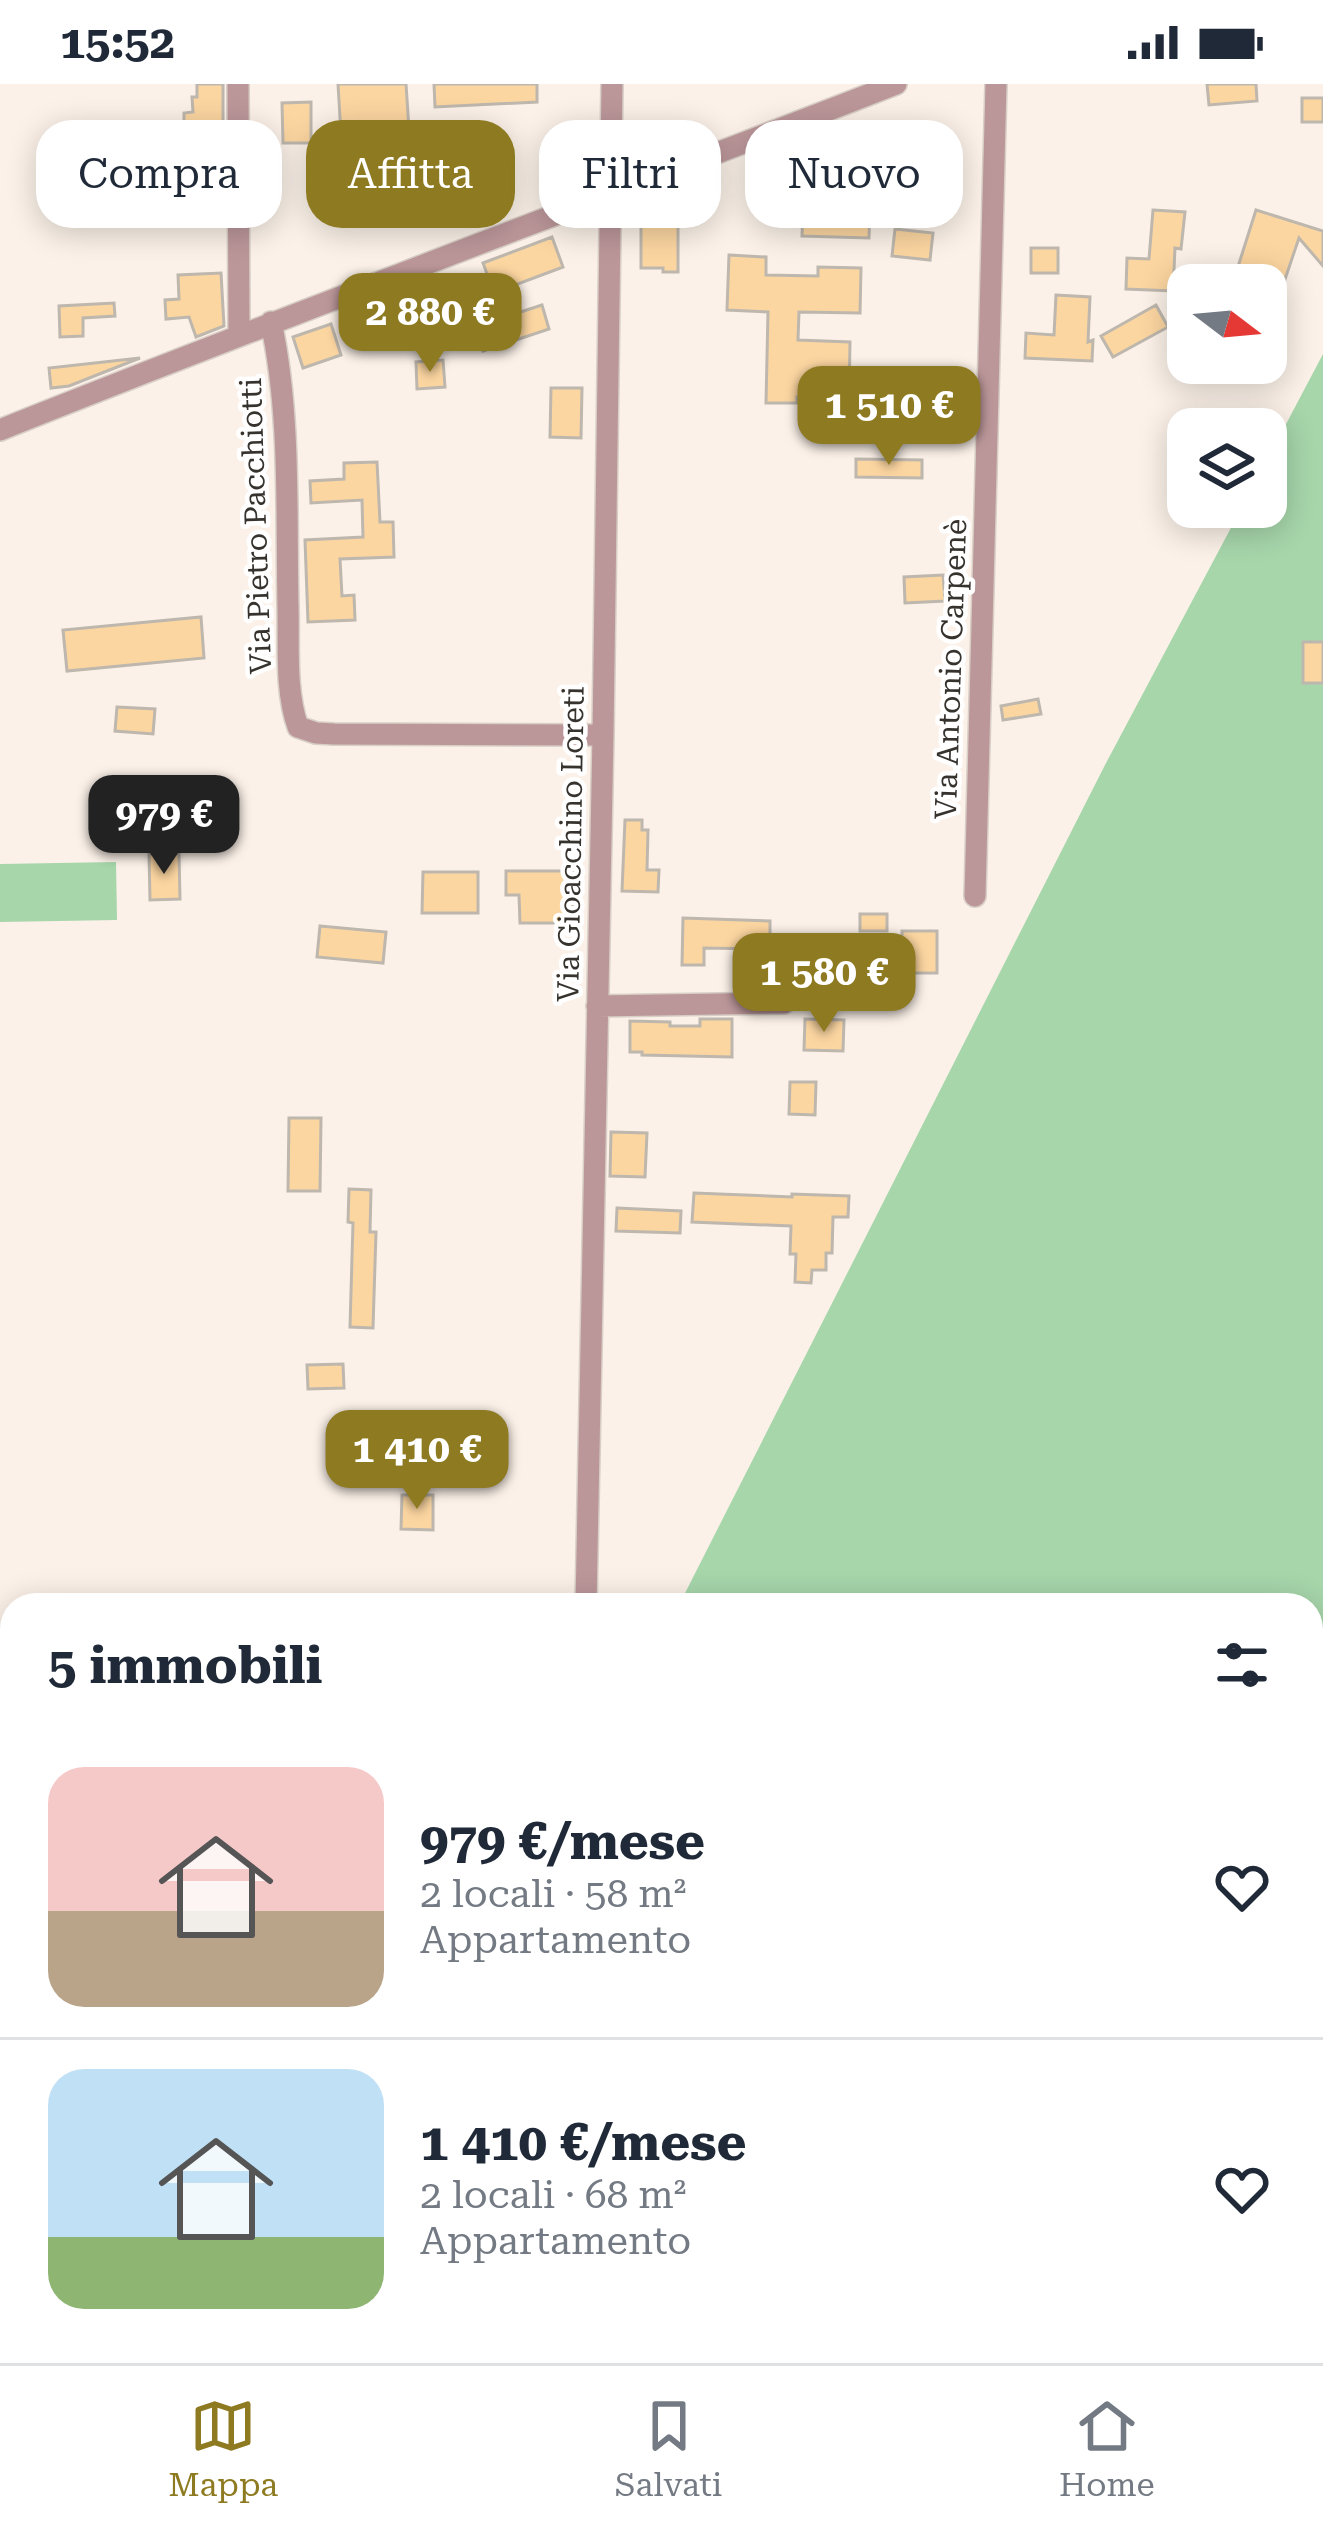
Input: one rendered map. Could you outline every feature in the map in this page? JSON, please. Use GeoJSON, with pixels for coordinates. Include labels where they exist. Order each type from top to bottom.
{"type":"FeatureCollection","features":[{"type":"Feature","properties":{"kind":"street","name":"Via Pietro Pacchiotti"},"geometry":{"type":"LineString","coordinates":[[238,84],[239,334]]}},
{"type":"Feature","properties":{"kind":"street","name":"Via Gioacchino Loreti"},"geometry":{"type":"LineString","coordinates":[[611,120],[612,84]]}},
{"type":"Feature","properties":{"kind":"street"},"geometry":{"type":"LineString","coordinates":[[721,153],[896,84]]}},
{"type":"Feature","properties":{"kind":"street","name":"Via Antonio Carpenè"},"geometry":{"type":"LineString","coordinates":[[975,896],[996,84]]}},
{"type":"Feature","properties":{"kind":"street"},"geometry":{"type":"LineString","coordinates":[[0,430],[239,334],[539,222]]}},
{"type":"Feature","properties":{"kind":"street","name":"Via Gioacchino Loreti"},"geometry":{"type":"LineString","coordinates":[[586,1593],[610,228]]}},
{"type":"Feature","properties":{"kind":"street","name":"Via Pietro Pacchiotti"},"geometry":{"type":"LineString","coordinates":[[271,322],[282,372],[289,651],[298,727],[334,734],[603,735]]}},
{"type":"Feature","properties":{"kind":"street"},"geometry":{"type":"LineString","coordinates":[[597,1006],[784,1003]]}},
{"type":"Feature","properties":{"kind":"green space"},"geometry":{"type":"Polygon","coordinates":[[[1323,354],[1323,1593],[685,1593],[1105,765],[1231,528],[1287,528],[1287,422],[1323,354]]]}},
{"type":"Feature","properties":{"kind":"green space"},"geometry":{"type":"Polygon","coordinates":[[[116,862],[117,920],[0,922],[0,864],[116,862]]]}},
{"type":"Feature","properties":{"kind":"building"},"geometry":{"type":"Polygon","coordinates":[[[197,84],[223,84],[223,120],[184,120],[184,113],[193,112],[192,97],[197,97],[197,84]]]}},
{"type":"Feature","properties":{"kind":"building"},"geometry":{"type":"Polygon","coordinates":[[[338,84],[406,84],[408,120],[340,120],[338,84]]]}},
{"type":"Feature","properties":{"kind":"building"},"geometry":{"type":"Polygon","coordinates":[[[434,84],[537,84],[537,102],[435,107],[434,84]]]}},
{"type":"Feature","properties":{"kind":"building"},"geometry":{"type":"Polygon","coordinates":[[[1207,84],[1256,84],[1257,101],[1209,105],[1207,84]]]}},
{"type":"Feature","properties":{"kind":"building"},"geometry":{"type":"Polygon","coordinates":[[[1302,98],[1323,98],[1323,122],[1302,122],[1302,98]]]}},
{"type":"Feature","properties":{"kind":"building"},"geometry":{"type":"Polygon","coordinates":[[[311,102],[306,143],[283,143],[282,103],[311,102]]]}},
{"type":"Feature","properties":{"kind":"building"},"geometry":{"type":"Polygon","coordinates":[[[1153,210],[1185,212],[1181,249],[1175,248],[1174,264],[1167,264],[1167,291],[1126,289],[1127,258],[1149,259],[1153,210]]]}},
{"type":"Feature","properties":{"kind":"building"},"geometry":{"type":"Polygon","coordinates":[[[1256,210],[1323,231],[1323,266],[1299,238],[1287,273],[1287,264],[1239,264],[1256,210]]]}},
{"type":"Feature","properties":{"kind":"building"},"geometry":{"type":"Polygon","coordinates":[[[641,228],[678,228],[678,272],[641,268],[641,228]]]}},
{"type":"Feature","properties":{"kind":"building"},"geometry":{"type":"Polygon","coordinates":[[[802,228],[869,228],[869,238],[802,236],[802,228]]]}},
{"type":"Feature","properties":{"kind":"building"},"geometry":{"type":"Polygon","coordinates":[[[895,229],[933,233],[930,260],[892,256],[895,229]]]}},
{"type":"Feature","properties":{"kind":"building"},"geometry":{"type":"Polygon","coordinates":[[[552,237],[563,267],[494,293],[483,263],[552,237]]]}},
{"type":"Feature","properties":{"kind":"building"},"geometry":{"type":"Polygon","coordinates":[[[1031,248],[1058,248],[1058,273],[1031,273],[1031,248]]]}},
{"type":"Feature","properties":{"kind":"building"},"geometry":{"type":"Polygon","coordinates":[[[729,255],[766,257],[766,275],[818,276],[818,267],[861,268],[860,313],[799,312],[798,340],[850,342],[849,398],[797,397],[797,403],[766,403],[768,312],[727,310],[729,255]]]}},
{"type":"Feature","properties":{"kind":"building"},"geometry":{"type":"Polygon","coordinates":[[[221,273],[224,326],[196,337],[189,317],[166,319],[165,300],[179,299],[178,275],[221,273]]]}},
{"type":"Feature","properties":{"kind":"building"},"geometry":{"type":"Polygon","coordinates":[[[1056,295],[1090,297],[1092,361],[1025,358],[1026,333],[1054,335],[1056,295]]]}},
{"type":"Feature","properties":{"kind":"building"},"geometry":{"type":"Polygon","coordinates":[[[114,303],[115,316],[83,318],[83,336],[60,337],[59,306],[114,303]]]}},
{"type":"Feature","properties":{"kind":"building"},"geometry":{"type":"Polygon","coordinates":[[[542,305],[549,329],[483,351],[475,327],[542,305]]]}},
{"type":"Feature","properties":{"kind":"building"},"geometry":{"type":"Polygon","coordinates":[[[1156,305],[1167,325],[1113,357],[1101,336],[1156,305]]]}},
{"type":"Feature","properties":{"kind":"building"},"geometry":{"type":"Polygon","coordinates":[[[331,324],[341,355],[303,368],[293,337],[331,324]]]}},
{"type":"Feature","properties":{"kind":"building"},"geometry":{"type":"Polygon","coordinates":[[[140,358],[69,386],[51,388],[49,368],[140,358]]]}},
{"type":"Feature","properties":{"kind":"building"},"geometry":{"type":"Polygon","coordinates":[[[443,360],[445,387],[417,389],[416,362],[443,360]]]}},
{"type":"Feature","properties":{"kind":"building"},"geometry":{"type":"Polygon","coordinates":[[[551,388],[582,388],[581,438],[550,437],[551,388]]]}},
{"type":"Feature","properties":{"kind":"building"},"geometry":{"type":"Polygon","coordinates":[[[856,459],[922,460],[922,478],[856,477],[856,459]]]}},
{"type":"Feature","properties":{"kind":"building"},"geometry":{"type":"Polygon","coordinates":[[[377,462],[380,522],[393,522],[394,557],[340,559],[342,596],[354,595],[355,620],[308,622],[305,540],[363,537],[362,500],[311,503],[310,481],[344,479],[344,463],[377,462]]]}},
{"type":"Feature","properties":{"kind":"building"},"geometry":{"type":"Polygon","coordinates":[[[943,575],[945,601],[905,603],[904,577],[943,575]]]}},
{"type":"Feature","properties":{"kind":"building"},"geometry":{"type":"Polygon","coordinates":[[[201,617],[204,658],[67,671],[63,630],[201,617]]]}},
{"type":"Feature","properties":{"kind":"building"},"geometry":{"type":"Polygon","coordinates":[[[1303,642],[1323,642],[1323,683],[1303,683],[1303,642]]]}},
{"type":"Feature","properties":{"kind":"building"},"geometry":{"type":"Polygon","coordinates":[[[1038,699],[1041,714],[1003,720],[1001,706],[1038,699]]]}},
{"type":"Feature","properties":{"kind":"building"},"geometry":{"type":"Polygon","coordinates":[[[117,707],[155,709],[153,734],[115,731],[117,707]]]}},
{"type":"Feature","properties":{"kind":"building"},"geometry":{"type":"Polygon","coordinates":[[[625,820],[642,820],[642,830],[648,830],[647,870],[659,870],[658,892],[622,891],[625,820]]]}},
{"type":"Feature","properties":{"kind":"building"},"geometry":{"type":"Polygon","coordinates":[[[149,854],[179,854],[180,899],[150,900],[149,854]]]}},
{"type":"Feature","properties":{"kind":"building"},"geometry":{"type":"Polygon","coordinates":[[[506,871],[573,871],[573,923],[520,923],[519,895],[506,895],[506,871]]]}},
{"type":"Feature","properties":{"kind":"building"},"geometry":{"type":"Polygon","coordinates":[[[423,872],[478,872],[478,913],[422,913],[423,872]]]}},
{"type":"Feature","properties":{"kind":"building"},"geometry":{"type":"Polygon","coordinates":[[[860,914],[887,914],[887,931],[860,931],[860,914]]]}},
{"type":"Feature","properties":{"kind":"building"},"geometry":{"type":"Polygon","coordinates":[[[683,918],[770,921],[770,949],[704,948],[704,965],[682,965],[683,918]]]}},
{"type":"Feature","properties":{"kind":"building"},"geometry":{"type":"Polygon","coordinates":[[[320,926],[386,932],[383,963],[317,957],[320,926]]]}},
{"type":"Feature","properties":{"kind":"building"},"geometry":{"type":"Polygon","coordinates":[[[902,931],[937,931],[937,973],[902,973],[902,931]]]}},
{"type":"Feature","properties":{"kind":"building"},"geometry":{"type":"Polygon","coordinates":[[[806,938],[839,939],[838,973],[805,972],[806,938]]]}},
{"type":"Feature","properties":{"kind":"building"},"geometry":{"type":"Polygon","coordinates":[[[700,1019],[732,1019],[732,1057],[630,1052],[630,1021],[700,1026],[700,1019]]]}},
{"type":"Feature","properties":{"kind":"building"},"geometry":{"type":"Polygon","coordinates":[[[805,1019],[844,1020],[843,1051],[804,1050],[805,1019]]]}},
{"type":"Feature","properties":{"kind":"building"},"geometry":{"type":"Polygon","coordinates":[[[790,1082],[816,1082],[815,1115],[789,1114],[790,1082]]]}},
{"type":"Feature","properties":{"kind":"building"},"geometry":{"type":"Polygon","coordinates":[[[289,1118],[321,1118],[320,1191],[288,1191],[289,1118]]]}},
{"type":"Feature","properties":{"kind":"building"},"geometry":{"type":"Polygon","coordinates":[[[611,1132],[647,1133],[645,1177],[610,1176],[611,1132]]]}},
{"type":"Feature","properties":{"kind":"building"},"geometry":{"type":"Polygon","coordinates":[[[349,1189],[371,1190],[370,1232],[376,1232],[373,1328],[350,1327],[353,1223],[348,1222],[349,1189]]]}},
{"type":"Feature","properties":{"kind":"building"},"geometry":{"type":"Polygon","coordinates":[[[694,1193],[849,1196],[848,1217],[833,1217],[832,1253],[826,1253],[826,1270],[812,1270],[811,1283],[795,1282],[791,1226],[692,1222],[694,1193]]]}},
{"type":"Feature","properties":{"kind":"building"},"geometry":{"type":"Polygon","coordinates":[[[617,1208],[681,1211],[680,1233],[616,1231],[617,1208]]]}},
{"type":"Feature","properties":{"kind":"building"},"geometry":{"type":"Polygon","coordinates":[[[343,1364],[344,1388],[308,1389],[307,1365],[343,1364]]]}},
{"type":"Feature","properties":{"kind":"building"},"geometry":{"type":"Polygon","coordinates":[[[402,1495],[433,1495],[433,1530],[401,1529],[402,1495]]]}}]}
